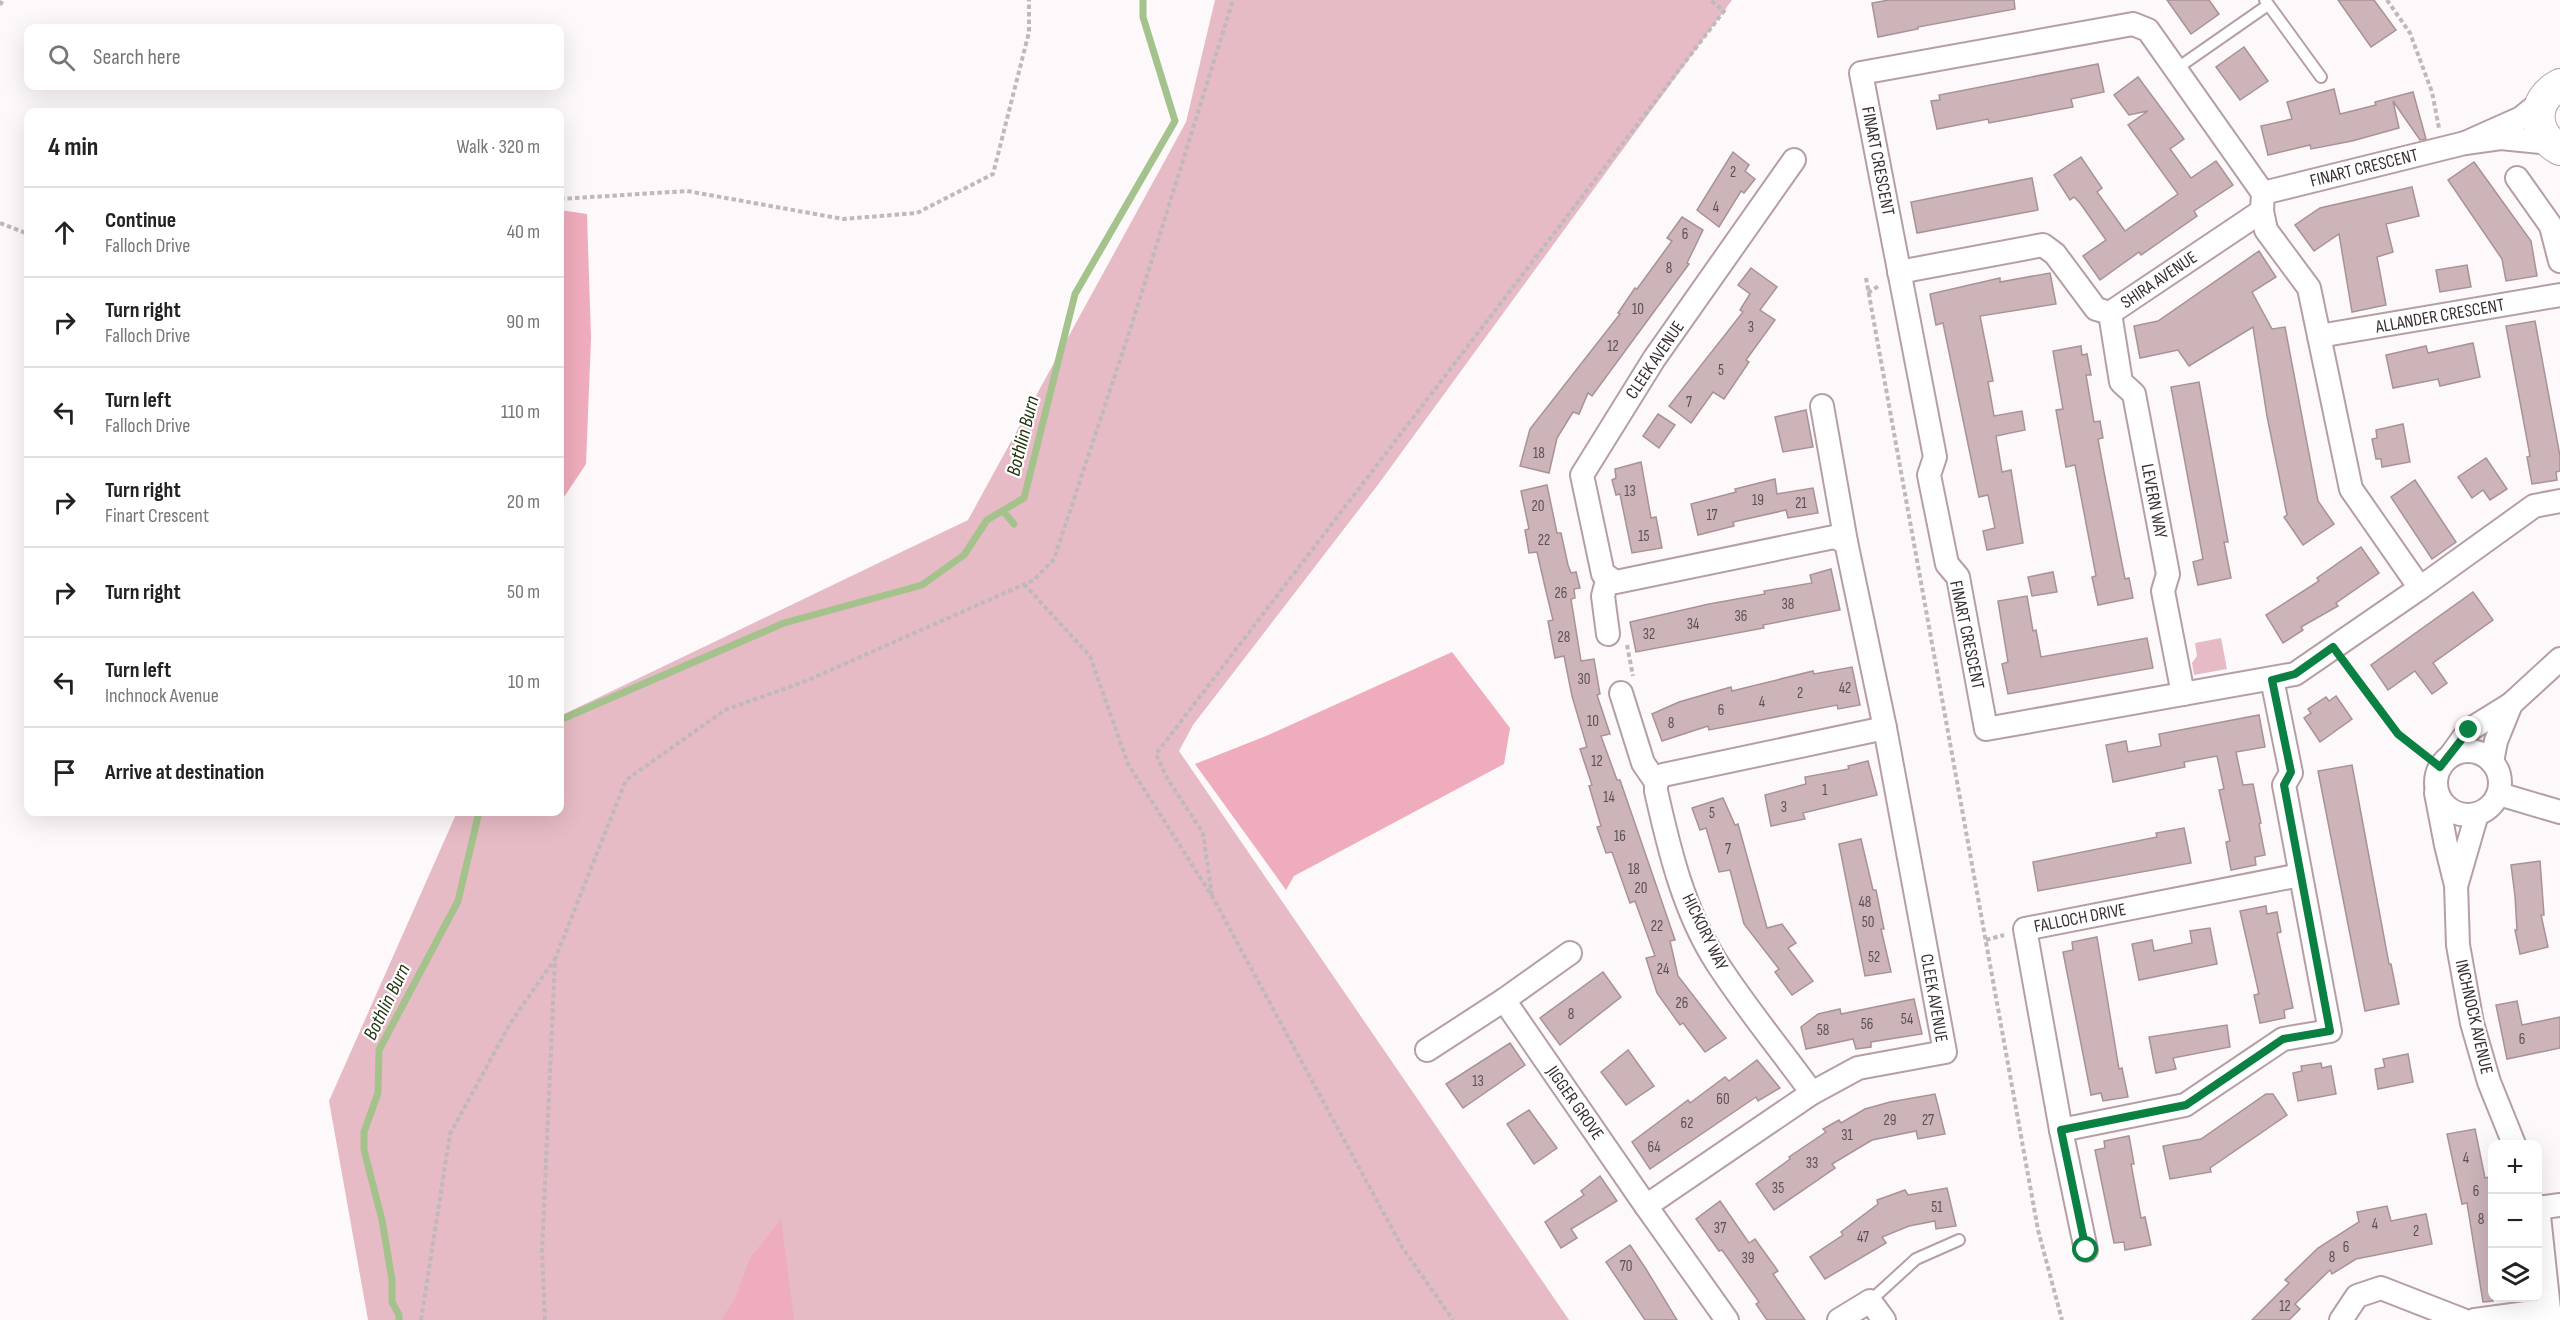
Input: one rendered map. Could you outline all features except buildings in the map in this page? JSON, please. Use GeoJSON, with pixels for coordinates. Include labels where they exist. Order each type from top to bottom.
{"type":"FeatureCollection","features":[{"type":"Feature","properties":{"kind":"main road"},"geometry":{"type":"LineString","coordinates":[[2551,93],[2538,112],[2542,134],[2555,146]]}},
{"type":"Feature","properties":{"kind":"street","name":"FINART CRESCENT"},"geometry":{"type":"LineString","coordinates":[[2133,24],[2148,30],[2263,202],[2266,230],[2309,288],[2351,489],[2420,588],[2295,674],[2272,680],[1986,729],[1958,578],[1947,564],[1929,475],[1935,457],[1861,73],[2133,24]]}},
{"type":"Feature","properties":{"kind":"street"},"geometry":{"type":"LineString","coordinates":[[2454,146],[2521,118],[2551,93]]}},
{"type":"Feature","properties":{"kind":"street"},"geometry":{"type":"LineString","coordinates":[[2454,146],[2501,138],[2555,146]]}},
{"type":"Feature","properties":{"kind":"street","name":"FINART CRESCENT"},"geometry":{"type":"LineString","coordinates":[[2263,202],[2454,146]]}},
{"type":"Feature","properties":{"kind":"street","name":"CLEEK AVENUE"},"geometry":{"type":"LineString","coordinates":[[1608,634],[1603,596],[1608,577],[1603,574],[1582,475],[1654,359],[1794,160]]}},
{"type":"Feature","properties":{"kind":"street"},"geometry":{"type":"LineString","coordinates":[[2517,178],[2551,226],[2560,261]]}},
{"type":"Feature","properties":{"kind":"street","name":"SHIRA AVENUE"},"geometry":{"type":"LineString","coordinates":[[1899,272],[2043,245],[2055,254],[2096,309],[2110,312],[2263,202]]}},
{"type":"Feature","properties":{"kind":"street","name":"ALLANDER CRESCENT"},"geometry":{"type":"LineString","coordinates":[[2319,336],[2560,295]]}},
{"type":"Feature","properties":{"kind":"street","name":"LEVERN WAY"},"geometry":{"type":"LineString","coordinates":[[2110,312],[2121,382],[2134,394],[2168,574],[2163,591],[2183,694]]}},
{"type":"Feature","properties":{"kind":"street","name":"CLEEK AVENUE"},"geometry":{"type":"LineString","coordinates":[[1646,1206],[1812,1093],[1858,1068],[1945,1052],[1885,728],[1846,542],[1822,406]]}},
{"type":"Feature","properties":{"kind":"street"},"geometry":{"type":"LineString","coordinates":[[2420,588],[2534,506],[2560,501]]}},
{"type":"Feature","properties":{"kind":"street"},"geometry":{"type":"LineString","coordinates":[[1608,577],[1616,582],[1834,537],[1846,542]]}},
{"type":"Feature","properties":{"kind":"street"},"geometry":{"type":"LineString","coordinates":[[2446,761],[2458,752],[2474,750],[2487,756],[2497,767],[2501,780],[2499,794],[2490,807],[2477,814],[2462,815],[2446,807],[2436,793],[2436,776],[2446,761],[2469,730],[2511,704],[2560,658]]}},
{"type":"Feature","properties":{"kind":"street"},"geometry":{"type":"LineString","coordinates":[[2061,1130],[2186,1105],[2283,1039],[2330,1031],[2284,785],[2291,772],[2272,680]]}},
{"type":"Feature","properties":{"kind":"street","name":"HICKORY WAY"},"geometry":{"type":"LineString","coordinates":[[1621,693],[1643,763],[1656,782],[1656,791],[1670,850],[1692,914],[1711,952],[1812,1093]]}},
{"type":"Feature","properties":{"kind":"street"},"geometry":{"type":"LineString","coordinates":[[2492,762],[2496,741],[2511,704]]}},
{"type":"Feature","properties":{"kind":"street"},"geometry":{"type":"LineString","coordinates":[[1656,782],[1663,775],[1709,763],[1885,728]]}},
{"type":"Feature","properties":{"kind":"street","name":"INCHNOCK AVENUE"},"geometry":{"type":"LineString","coordinates":[[2436,793],[2456,885],[2458,945],[2472,1023],[2489,1082],[2512,1140]]}},
{"type":"Feature","properties":{"kind":"street"},"geometry":{"type":"LineString","coordinates":[[2499,794],[2560,812]]}},
{"type":"Feature","properties":{"kind":"street","name":"INCHNOCK AVENUE"},"geometry":{"type":"LineString","coordinates":[[2456,885],[2477,814]]}},
{"type":"Feature","properties":{"kind":"street","name":"FALLOCH DRIVE"},"geometry":{"type":"LineString","coordinates":[[2086,1250],[2061,1130],[2025,928],[2300,875]]}},
{"type":"Feature","properties":{"kind":"street"},"geometry":{"type":"LineString","coordinates":[[1426,1050],[1504,1000],[1570,953]]}},
{"type":"Feature","properties":{"kind":"street","name":"JIGGER GROVE"},"geometry":{"type":"LineString","coordinates":[[1504,1000],[1646,1206]]}},
{"type":"Feature","properties":{"kind":"street"},"geometry":{"type":"LineString","coordinates":[[2542,1207],[2560,1205]]}},
{"type":"Feature","properties":{"kind":"street"},"geometry":{"type":"LineString","coordinates":[[1646,1206],[1727,1320]]}},
{"type":"Feature","properties":{"kind":"street"},"geometry":{"type":"LineString","coordinates":[[2475,1320],[2551,1315],[2542,1240]]}},
{"type":"Feature","properties":{"kind":"street"},"geometry":{"type":"LineString","coordinates":[[2341,1320],[2357,1296],[2381,1288],[2463,1320]]}},
{"type":"Feature","properties":{"kind":"street"},"geometry":{"type":"LineString","coordinates":[[1839,1320],[1870,1301],[1884,1320]]}},
{"type":"Feature","properties":{"kind":"lane"},"geometry":{"type":"LineString","coordinates":[[2176,69],[2267,2],[2321,77]]}},
{"type":"Feature","properties":{"kind":"lane"},"geometry":{"type":"LineString","coordinates":[[1870,1301],[1916,1259],[1959,1239]]}},
{"type":"Feature","properties":{"kind":"path"},"geometry":{"type":"LineString","coordinates":[[0,5],[3,0]]}},
{"type":"Feature","properties":{"kind":"path"},"geometry":{"type":"LineString","coordinates":[[564,199],[687,191],[843,219],[917,213],[993,174],[1029,32],[1029,0]]}},
{"type":"Feature","properties":{"kind":"path"},"geometry":{"type":"LineString","coordinates":[[421,1320],[450,1134],[510,1022],[555,959],[626,780],[725,710],[806,681],[1034,580],[1054,559],[1135,316],[1233,0]]}},
{"type":"Feature","properties":{"kind":"path"},"geometry":{"type":"LineString","coordinates":[[1212,896],[1203,833],[1167,778],[1156,754],[1724,11],[1710,0]]}},
{"type":"Feature","properties":{"kind":"path"},"geometry":{"type":"LineString","coordinates":[[2387,0],[2410,33],[2454,146]]}},
{"type":"Feature","properties":{"kind":"path"},"geometry":{"type":"LineString","coordinates":[[0,223],[24,232]]}},
{"type":"Feature","properties":{"kind":"path"},"geometry":{"type":"LineString","coordinates":[[1866,278],[2038,1230],[2062,1320]]}},
{"type":"Feature","properties":{"kind":"path"},"geometry":{"type":"LineString","coordinates":[[1024,584],[1090,657],[1128,764],[1212,896],[1402,1247],[1453,1320]]}},
{"type":"Feature","properties":{"kind":"path"},"geometry":{"type":"LineString","coordinates":[[2333,647],[2398,734],[2446,761]]}},
{"type":"Feature","properties":{"kind":"path"},"geometry":{"type":"LineString","coordinates":[[544,1320],[542,1252],[555,959]]}},
{"type":"Feature","properties":{"kind":"shaded area"},"geometry":{"type":"Polygon","coordinates":[[[1215,0],[1732,0],[1377,486],[1193,725],[1179,751],[1569,1320],[368,1320],[329,1101],[455,816],[564,816],[564,714],[968,520],[1186,122],[1215,0]]]}},
{"type":"Feature","properties":{"kind":"shaded area"},"geometry":{"type":"Polygon","coordinates":[[[564,211],[587,214],[591,338],[586,464],[564,497],[564,211]]]}},
{"type":"Feature","properties":{"kind":"shaded area"},"geometry":{"type":"Polygon","coordinates":[[[2221,638],[2227,669],[2194,675],[2192,663],[2197,656],[2195,643],[2221,638]]]}},
{"type":"Feature","properties":{"kind":"shaded area"},"geometry":{"type":"Polygon","coordinates":[[[1452,652],[1510,728],[1504,764],[1294,876],[1286,890],[1195,764],[1266,736],[1452,652]]]}},
{"type":"Feature","properties":{"kind":"shaded area"},"geometry":{"type":"Polygon","coordinates":[[[781,1219],[794,1320],[721,1320],[735,1298],[750,1258],[781,1219]]]}},
{"type":"Feature","properties":{"kind":"waterway","name":"Bothlin Burn"},"geometry":{"type":"LineString","coordinates":[[564,718],[784,623],[922,585],[964,555],[987,520],[1024,498],[1075,294],[1175,121],[1143,17],[1143,0]]}},
{"type":"Feature","properties":{"kind":"waterway"},"geometry":{"type":"LineString","coordinates":[[1003,511],[1014,524]]}},
{"type":"Feature","properties":{"kind":"waterway","name":"Bothlin Burn"},"geometry":{"type":"LineString","coordinates":[[399,1320],[399,1315],[392,1302],[392,1280],[382,1220],[364,1150],[364,1132],[378,1093],[379,1050],[458,901],[478,816]]}},
{"type":"Feature","properties":{"kind":"route"},"geometry":{"type":"LineString","coordinates":[[2086,1250],[2061,1130],[2161,1112],[2186,1105],[2283,1039],[2330,1031],[2284,785],[2291,772],[2272,680],[2295,674],[2333,647],[2398,734],[2440,767],[2443,761],[2451,756],[2469,730]]}}]}
